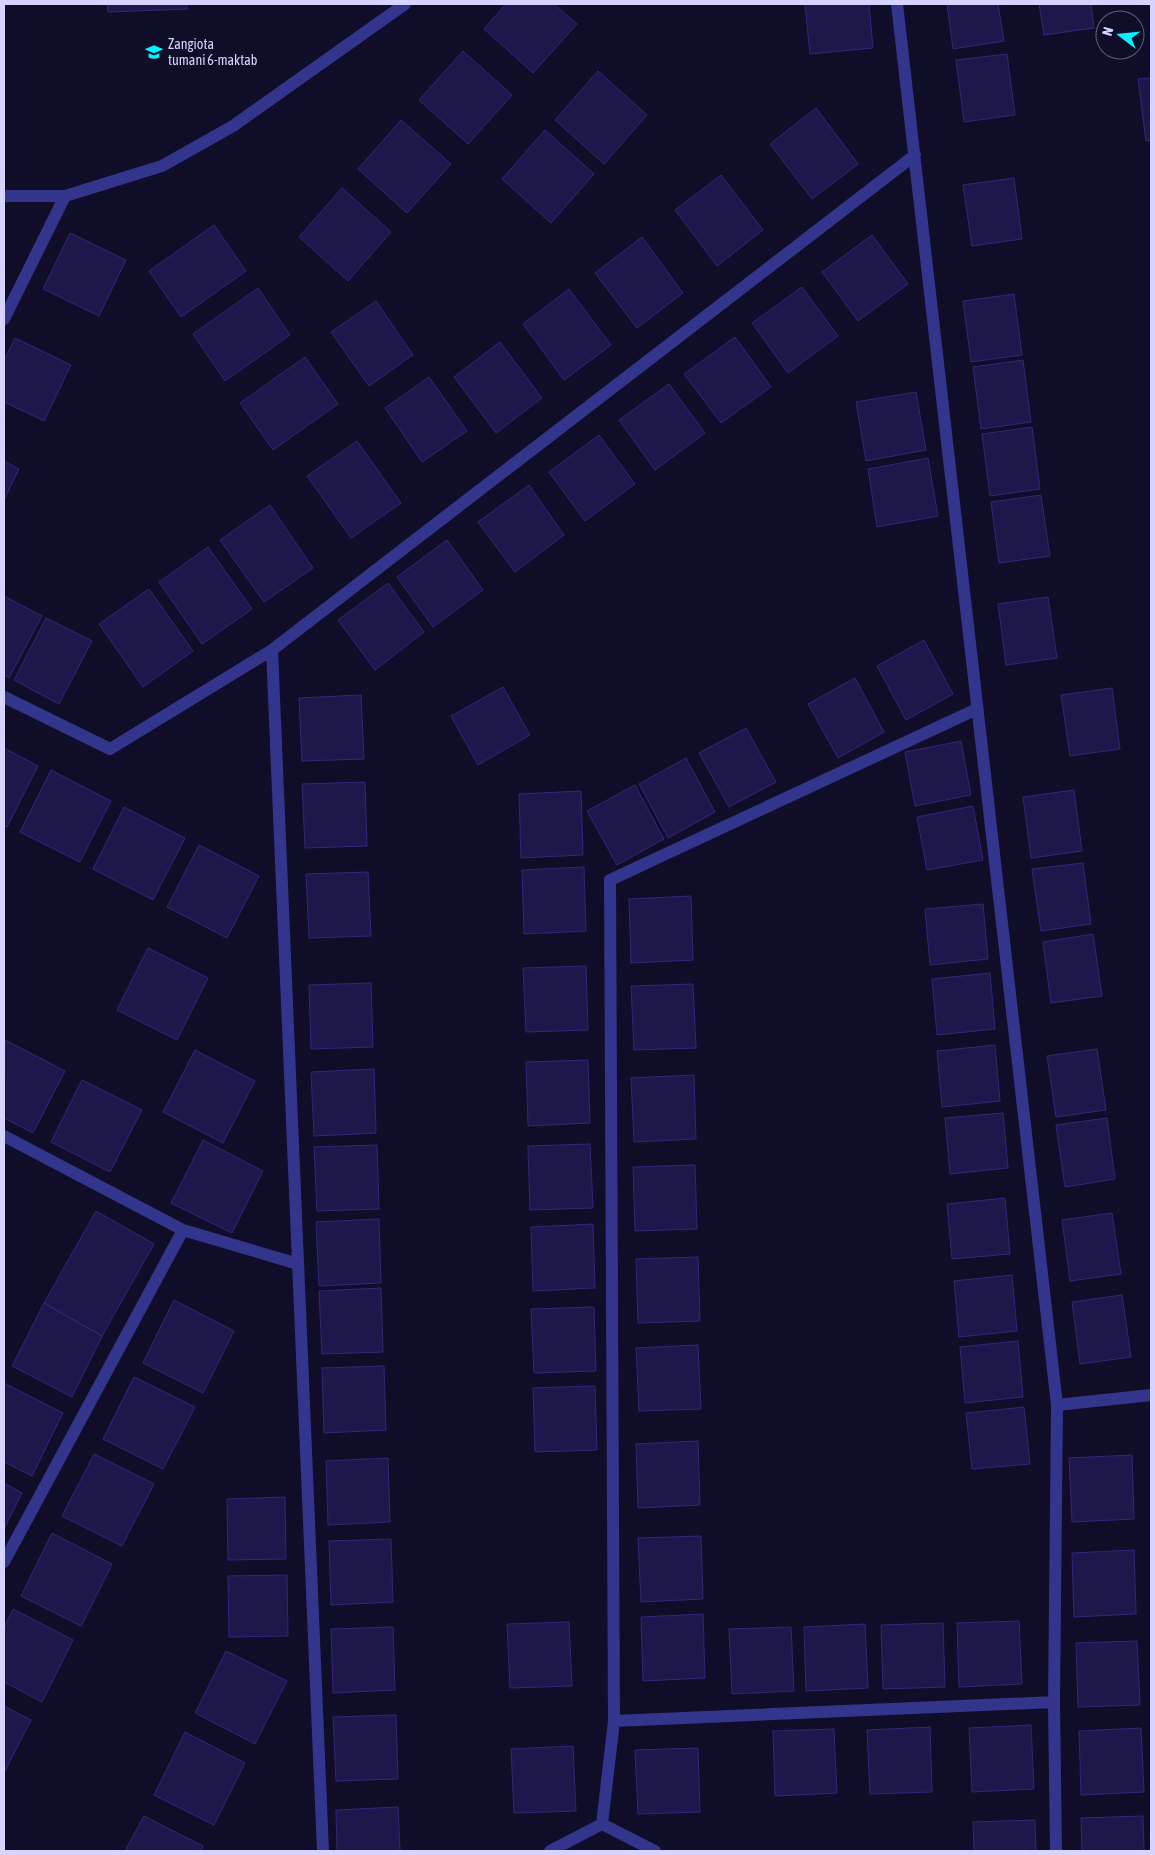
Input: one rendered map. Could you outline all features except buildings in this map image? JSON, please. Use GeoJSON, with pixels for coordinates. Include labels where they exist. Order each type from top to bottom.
{"type":"FeatureCollection","features":[{"type":"Feature","properties":{"kind":"street"},"geometry":{"type":"LineString","coordinates":[[4,196],[65,196],[162,166],[233,126],[405,4]]}},
{"type":"Feature","properties":{"kind":"street"},"geometry":{"type":"LineString","coordinates":[[897,4],[1057,1405],[1054,1702],[1056,1851]]}},
{"type":"Feature","properties":{"kind":"street"},"geometry":{"type":"LineString","coordinates":[[4,697],[110,749],[272,650],[915,155]]}},
{"type":"Feature","properties":{"kind":"street"},"geometry":{"type":"LineString","coordinates":[[4,319],[65,196]]}},
{"type":"Feature","properties":{"kind":"street"},"geometry":{"type":"LineString","coordinates":[[272,650],[323,1851]]}},
{"type":"Feature","properties":{"kind":"street"},"geometry":{"type":"LineString","coordinates":[[602,1824],[614,1721],[610,880],[977,709]]}},
{"type":"Feature","properties":{"kind":"street"},"geometry":{"type":"LineString","coordinates":[[4,1136],[183,1230],[298,1264]]}},
{"type":"Feature","properties":{"kind":"street"},"geometry":{"type":"LineString","coordinates":[[4,1562],[183,1230]]}},
{"type":"Feature","properties":{"kind":"street"},"geometry":{"type":"LineString","coordinates":[[1057,1405],[1151,1395]]}},
{"type":"Feature","properties":{"kind":"street"},"geometry":{"type":"LineString","coordinates":[[614,1721],[1054,1702]]}},
{"type":"Feature","properties":{"kind":"street"},"geometry":{"type":"LineString","coordinates":[[550,1851],[602,1824]]}},
{"type":"Feature","properties":{"kind":"street"},"geometry":{"type":"LineString","coordinates":[[602,1824],[654,1851]]}},
{"type":"Feature","properties":{"kind":"place","name":"Zangiota tumani 6-maktab"},"geometry":{"type":"Point","coordinates":[154,52]}}]}
